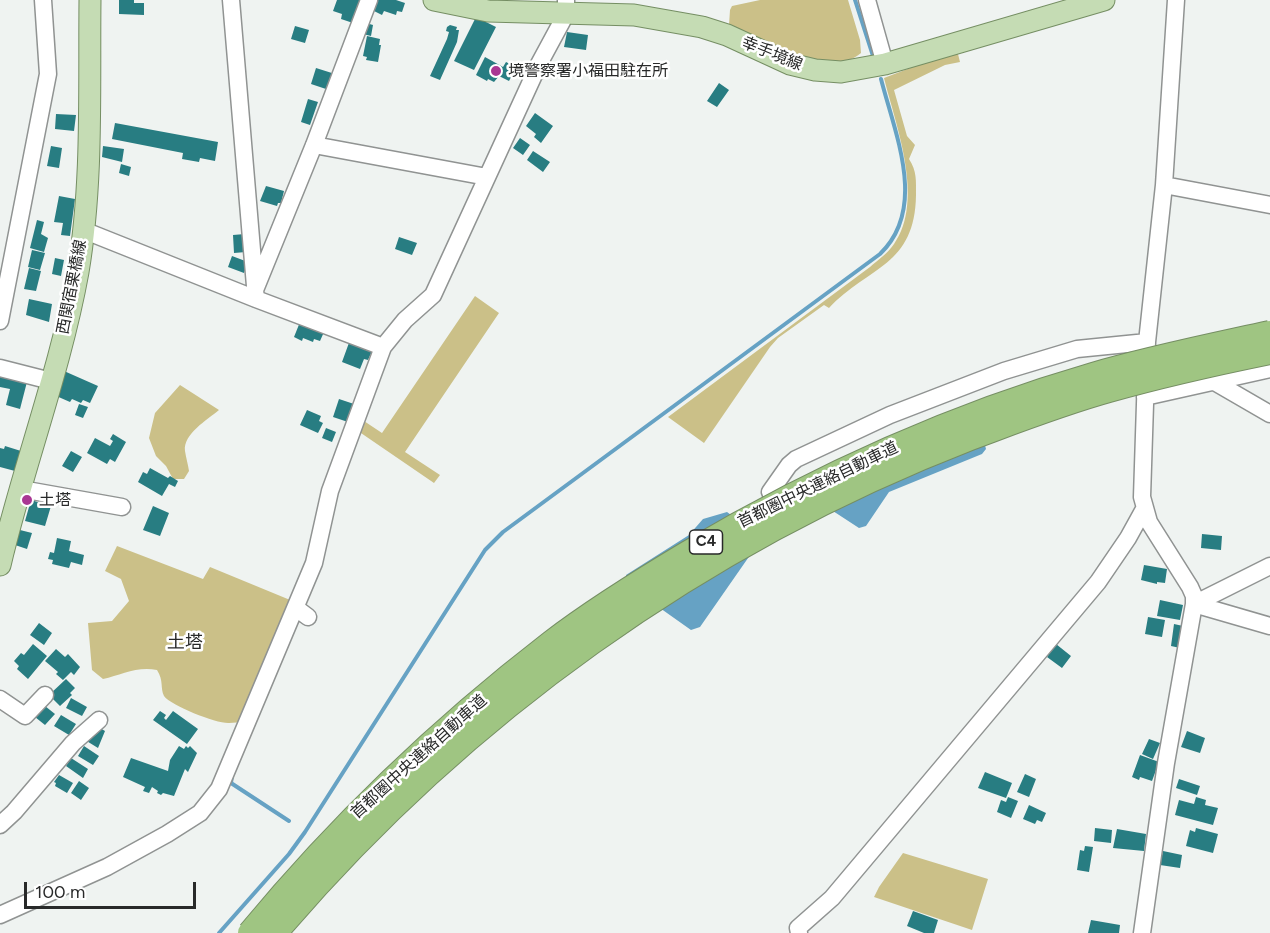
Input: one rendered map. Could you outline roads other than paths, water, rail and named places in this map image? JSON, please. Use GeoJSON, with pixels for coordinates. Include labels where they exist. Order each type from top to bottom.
{"type":"FeatureCollection","features":[{"type":"Feature","properties":{"kind":"highway","name":"首都圏中央連絡自動車道"},"geometry":{"type":"LineString","coordinates":[[249,933],[353,817],[411,760],[468,711],[553,641],[645,579],[711,540],[824,478],[911,440],[996,407],[1091,375],[1183,351],[1270,333]]}},
{"type":"Feature","properties":{"kind":"highway","name":"首都圏中央連絡自動車道"},"geometry":{"type":"LineString","coordinates":[[275,933],[367,832],[425,776],[490,720],[568,659],[656,597],[741,546],[834,498],[919,458],[1024,417],[1107,390],[1206,365],[1270,352]]}},
{"type":"Feature","properties":{"kind":"main road","name":"西関宿栗橋線"},"geometry":{"type":"LineString","coordinates":[[0,565],[74,289],[83,230],[88,156],[90,0]]}},
{"type":"Feature","properties":{"kind":"main road","name":"幸手境線"},"geometry":{"type":"LineString","coordinates":[[434,0],[488,11],[566,7],[634,15],[702,27],[727,35],[790,64],[815,70],[841,72],[885,64],[1104,0]]}},
{"type":"Feature","properties":{"kind":"street"},"geometry":{"type":"LineString","coordinates":[[0,321],[48,74],[43,0]]}},
{"type":"Feature","properties":{"kind":"street"},"geometry":{"type":"LineString","coordinates":[[231,0],[255,295]]}},
{"type":"Feature","properties":{"kind":"street"},"geometry":{"type":"LineString","coordinates":[[255,295],[369,0]]}},
{"type":"Feature","properties":{"kind":"street"},"geometry":{"type":"LineString","coordinates":[[867,0],[885,64]]}},
{"type":"Feature","properties":{"kind":"street"},"geometry":{"type":"LineString","coordinates":[[1142,933],[1166,763],[1194,604],[1194,596],[1190,587],[1149,522],[1142,497],[1148,342],[1164,185],[1176,0]]}},
{"type":"Feature","properties":{"kind":"street"},"geometry":{"type":"LineString","coordinates":[[0,915],[107,867],[167,834],[200,813],[219,789],[300,612],[330,491],[383,347],[405,320],[433,295],[566,7]]}},
{"type":"Feature","properties":{"kind":"street"},"geometry":{"type":"LineString","coordinates":[[314,145],[487,177]]}},
{"type":"Feature","properties":{"kind":"street"},"geometry":{"type":"LineString","coordinates":[[1164,185],[1270,205]]}},
{"type":"Feature","properties":{"kind":"street"},"geometry":{"type":"LineString","coordinates":[[83,230],[255,295],[383,347]]}},
{"type":"Feature","properties":{"kind":"street"},"geometry":{"type":"LineString","coordinates":[[770,492],[796,459],[890,415],[1004,371],[1077,349],[1148,342]]}},
{"type":"Feature","properties":{"kind":"street"},"geometry":{"type":"LineString","coordinates":[[0,368],[51,381]]}},
{"type":"Feature","properties":{"kind":"street"},"geometry":{"type":"LineString","coordinates":[[1145,397],[1270,369]]}},
{"type":"Feature","properties":{"kind":"street"},"geometry":{"type":"LineString","coordinates":[[1213,381],[1270,414]]}},
{"type":"Feature","properties":{"kind":"street"},"geometry":{"type":"LineString","coordinates":[[21,489],[122,507]]}},
{"type":"Feature","properties":{"kind":"street"},"geometry":{"type":"LineString","coordinates":[[795,931],[832,898],[1098,582],[1128,538],[1144,509]]}},
{"type":"Feature","properties":{"kind":"street"},"geometry":{"type":"LineString","coordinates":[[1194,604],[1270,566]]}},
{"type":"Feature","properties":{"kind":"street"},"geometry":{"type":"LineString","coordinates":[[1194,604],[1270,626]]}},
{"type":"Feature","properties":{"kind":"street"},"geometry":{"type":"LineString","coordinates":[[0,699],[25,716],[45,695]]}},
{"type":"Feature","properties":{"kind":"street"},"geometry":{"type":"LineString","coordinates":[[0,825],[22,804],[73,743],[99,720]]}},
{"type":"Feature","properties":{"kind":"water"},"geometry":{"type":"Polygon","coordinates":[[[939,415],[947,417],[983,438],[986,449],[982,454],[889,492],[866,526],[859,528],[813,498],[875,443],[939,415]]]}},
{"type":"Feature","properties":{"kind":"water"},"geometry":{"type":"Polygon","coordinates":[[[727,512],[762,538],[700,627],[691,630],[626,584],[626,575],[689,535],[703,519],[727,512]]]}},
{"type":"Feature","properties":{"kind":"waterway"},"geometry":{"type":"LineString","coordinates":[[855,0],[873,56]]}},
{"type":"Feature","properties":{"kind":"waterway"},"geometry":{"type":"LineString","coordinates":[[219,933],[289,854],[305,832],[485,550],[503,532],[880,254],[894,236],[902,215],[905,193],[904,170],[881,79]]}},
{"type":"Feature","properties":{"kind":"waterway"},"geometry":{"type":"LineString","coordinates":[[232,776],[231,783],[289,821]]}},
{"type":"Feature","properties":{"kind":"place","name":"境警察署小福田駐在所"},"geometry":{"type":"Point","coordinates":[496,71]}},
{"type":"Feature","properties":{"kind":"place","name":"土塔"},"geometry":{"type":"Point","coordinates":[27,500]}},
{"type":"Feature","properties":{"kind":"district","name":"土塔"},"geometry":{"type":"Point","coordinates":[185,643]}}]}
